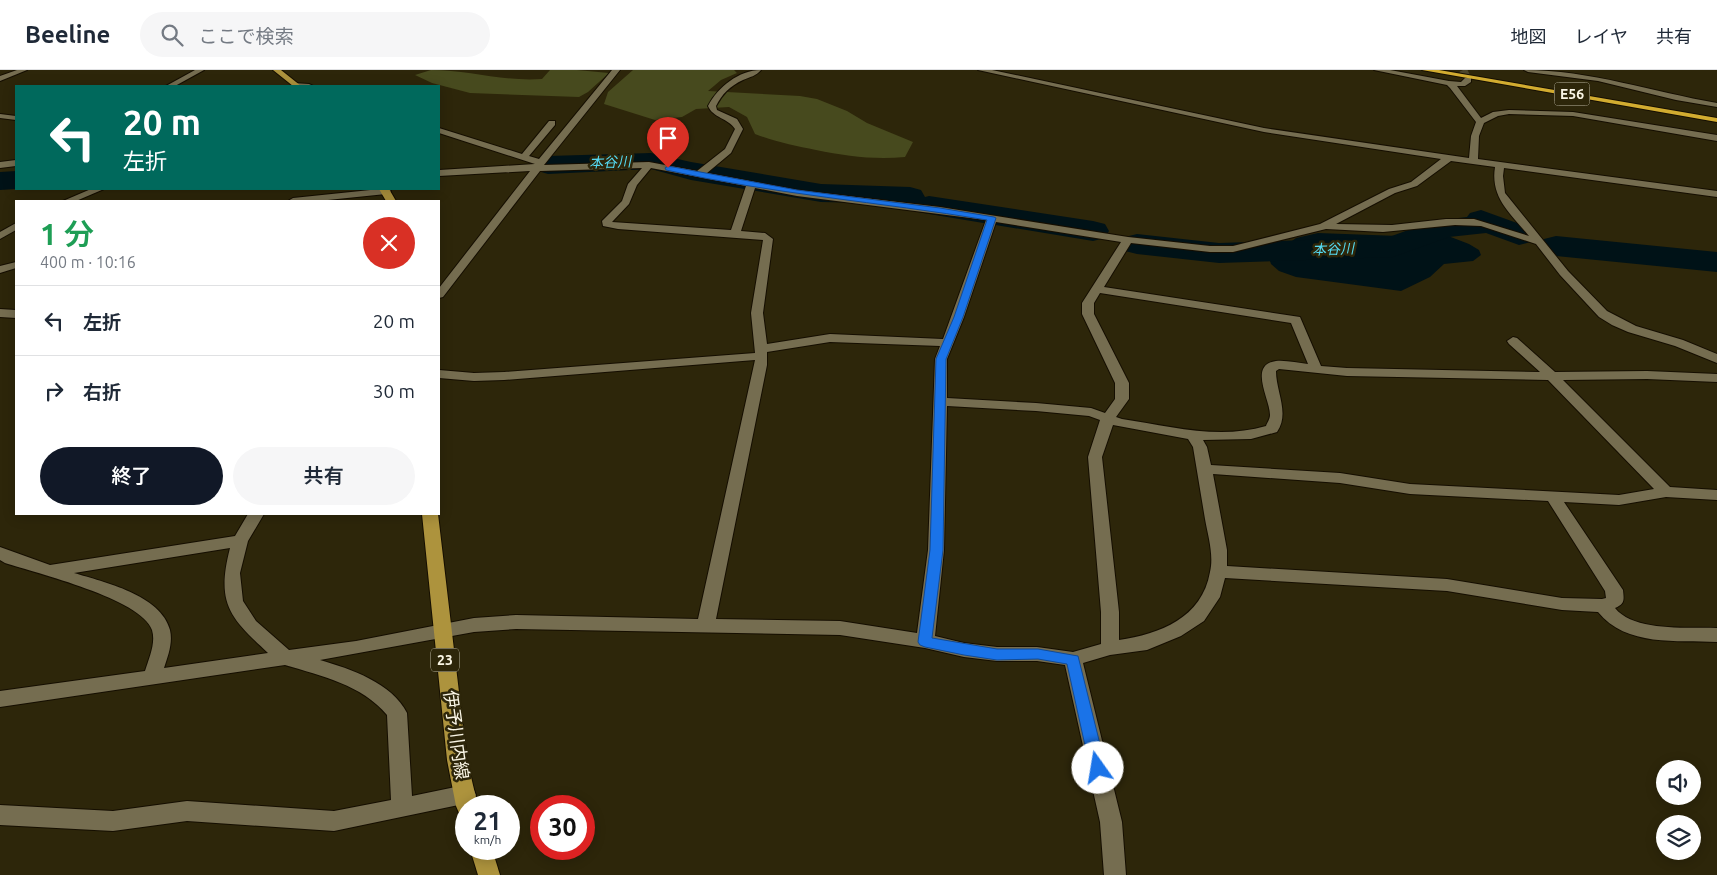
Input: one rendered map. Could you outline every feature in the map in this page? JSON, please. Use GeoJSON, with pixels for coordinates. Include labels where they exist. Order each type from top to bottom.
{"type":"FeatureCollection","features":[{"type":"Feature","properties":{"kind":"highway","name":"E56"},"geometry":{"type":"LineString","coordinates":[[1426,70],[1717,120]]}},
{"type":"Feature","properties":{"kind":"highway","name":"E56"},"geometry":{"type":"LineString","coordinates":[[1468,70],[1717,111]]}},
{"type":"Feature","properties":{"kind":"main road"},"geometry":{"type":"LineString","coordinates":[[277,70],[295,85]]}},
{"type":"Feature","properties":{"kind":"main road","name":"伊予川内線"},"geometry":{"type":"LineString","coordinates":[[430,515],[457,760],[465,795]]}},
{"type":"Feature","properties":{"kind":"main road"},"geometry":{"type":"LineString","coordinates":[[484,860],[489,875]]}},
{"type":"Feature","properties":{"kind":"street"},"geometry":{"type":"LineString","coordinates":[[0,79],[23,70]]}},
{"type":"Feature","properties":{"kind":"street"},"geometry":{"type":"LineString","coordinates":[[172,85],[200,70]]}},
{"type":"Feature","properties":{"kind":"street"},"geometry":{"type":"LineString","coordinates":[[440,294],[616,70]]}},
{"type":"Feature","properties":{"kind":"street"},"geometry":{"type":"LineString","coordinates":[[698,175],[721,160],[735,142],[738,130],[734,121],[714,110],[712,106],[718,93],[730,82],[755,73],[757,70]]}},
{"type":"Feature","properties":{"kind":"street"},"geometry":{"type":"LineString","coordinates":[[982,70],[1264,130],[1449,158],[1717,194]]}},
{"type":"Feature","properties":{"kind":"street"},"geometry":{"type":"LineString","coordinates":[[1378,70],[1448,83],[1462,84],[1468,80]]}},
{"type":"Feature","properties":{"kind":"street"},"geometry":{"type":"LineString","coordinates":[[1528,70],[1598,79],[1676,98],[1717,105]]}},
{"type":"Feature","properties":{"kind":"street"},"geometry":{"type":"LineString","coordinates":[[1448,83],[1455,86],[1480,122]]}},
{"type":"Feature","properties":{"kind":"street"},"geometry":{"type":"LineString","coordinates":[[1473,161],[1475,136],[1480,122],[1496,114],[1509,112],[1573,114],[1717,138]]}},
{"type":"Feature","properties":{"kind":"street"},"geometry":{"type":"LineString","coordinates":[[0,116],[15,118]]}},
{"type":"Feature","properties":{"kind":"street"},"geometry":{"type":"LineString","coordinates":[[524,157],[552,123]]}},
{"type":"Feature","properties":{"kind":"street"},"geometry":{"type":"LineString","coordinates":[[440,130],[524,157],[540,165]]}},
{"type":"Feature","properties":{"kind":"street"},"geometry":{"type":"LineString","coordinates":[[440,173],[540,165],[649,165],[797,193],[940,210],[1128,240],[1210,249],[1233,249],[1324,226],[1392,191],[1414,184],[1449,158]]}},
{"type":"Feature","properties":{"kind":"street"},"geometry":{"type":"LineString","coordinates":[[0,165],[15,163]]}},
{"type":"Feature","properties":{"kind":"street"},"geometry":{"type":"LineString","coordinates":[[1500,164],[1498,176],[1500,192],[1564,273],[1603,314],[1616,322],[1679,343],[1717,359]]}},
{"type":"Feature","properties":{"kind":"street"},"geometry":{"type":"LineString","coordinates":[[649,165],[633,184],[626,202],[607,221],[607,224],[765,236],[768,239],[757,313],[761,365],[706,625]]}},
{"type":"Feature","properties":{"kind":"street"},"geometry":{"type":"LineString","coordinates":[[735,234],[752,183]]}},
{"type":"Feature","properties":{"kind":"street"},"geometry":{"type":"LineString","coordinates":[[71,200],[96,190]]}},
{"type":"Feature","properties":{"kind":"street"},"geometry":{"type":"LineString","coordinates":[[301,200],[385,190]]}},
{"type":"Feature","properties":{"kind":"street"},"geometry":{"type":"LineString","coordinates":[[925,642],[936,550],[941,359],[958,317],[992,218]]}},
{"type":"Feature","properties":{"kind":"street"},"geometry":{"type":"LineString","coordinates":[[1324,226],[1401,228],[1439,222],[1475,222],[1526,240],[1540,242]]}},
{"type":"Feature","properties":{"kind":"street"},"geometry":{"type":"LineString","coordinates":[[0,236],[15,227]]}},
{"type":"Feature","properties":{"kind":"street"},"geometry":{"type":"LineString","coordinates":[[1110,648],[1110,612],[1095,457],[1108,418],[1122,399],[1124,392],[1122,383],[1088,314],[1088,303],[1128,240]]}},
{"type":"Feature","properties":{"kind":"street"},"geometry":{"type":"LineString","coordinates":[[0,270],[15,265]]}},
{"type":"Feature","properties":{"kind":"street"},"geometry":{"type":"LineString","coordinates":[[1097,289],[1296,320],[1316,369]]}},
{"type":"Feature","properties":{"kind":"street"},"geometry":{"type":"LineString","coordinates":[[0,313],[15,314]]}},
{"type":"Feature","properties":{"kind":"street"},"geometry":{"type":"LineString","coordinates":[[440,374],[474,377],[504,376],[761,352],[830,338],[946,343]]}},
{"type":"Feature","properties":{"kind":"street"},"geometry":{"type":"LineString","coordinates":[[1513,341],[1552,376],[1666,492]]}},
{"type":"Feature","properties":{"kind":"street"},"geometry":{"type":"LineString","coordinates":[[939,402],[1091,412],[1119,423],[1193,436],[1251,435],[1272,428],[1276,416],[1269,383],[1269,369],[1277,365],[1416,374],[1552,376],[1646,374],[1717,378]]}},
{"type":"Feature","properties":{"kind":"street"},"geometry":{"type":"LineString","coordinates":[[0,699],[285,658],[442,633],[474,625],[516,622],[840,628],[964,650],[997,654],[1038,654],[1073,660],[1110,648],[1147,643],[1174,631],[1198,616],[1212,597],[1219,572],[1219,550],[1200,448],[1193,436]]}},
{"type":"Feature","properties":{"kind":"street"},"geometry":{"type":"LineString","coordinates":[[1204,469],[1340,478],[1410,489],[1553,497],[1619,500],[1666,492],[1717,496]]}},
{"type":"Feature","properties":{"kind":"street"},"geometry":{"type":"LineString","coordinates":[[1219,572],[1446,585],[1562,604],[1603,606],[1615,601],[1614,590],[1553,497]]}},
{"type":"Feature","properties":{"kind":"street"},"geometry":{"type":"LineString","coordinates":[[255,515],[240,541],[232,573],[234,602],[250,626],[285,658],[325,669],[365,685],[387,700],[398,713],[402,808]]}},
{"type":"Feature","properties":{"kind":"street"},"geometry":{"type":"LineString","coordinates":[[50,571],[240,541]]}},
{"type":"Feature","properties":{"kind":"street"},"geometry":{"type":"LineString","coordinates":[[0,553],[11,559],[116,592],[151,613],[162,630],[161,649],[152,677]]}},
{"type":"Feature","properties":{"kind":"street"},"geometry":{"type":"LineString","coordinates":[[1603,606],[1612,617],[1639,630],[1717,636]]}},
{"type":"Feature","properties":{"kind":"street"},"geometry":{"type":"LineString","coordinates":[[1073,660],[1111,822],[1115,875]]}},
{"type":"Feature","properties":{"kind":"street"},"geometry":{"type":"LineString","coordinates":[[0,815],[113,821],[187,811],[334,821],[402,808],[455,802]]}},
{"type":"Feature","properties":{"kind":"green space"},"geometry":{"type":"Polygon","coordinates":[[[431,70],[514,79],[542,79],[550,70],[609,73],[588,92],[579,97],[470,93],[432,83],[415,75],[431,70]]]}},
{"type":"Feature","properties":{"kind":"green space"},"geometry":{"type":"Polygon","coordinates":[[[633,70],[734,70],[737,73],[721,80],[708,91],[800,96],[817,99],[913,142],[905,157],[871,158],[849,156],[793,145],[755,134],[747,117],[729,107],[696,109],[682,117],[655,120],[604,104],[608,92],[633,70]]]}},
{"type":"Feature","properties":{"kind":"water"},"geometry":{"type":"Polygon","coordinates":[[[1318,233],[1399,236],[1443,234],[1469,244],[1479,250],[1481,255],[1473,261],[1444,264],[1430,277],[1401,291],[1296,277],[1279,271],[1271,264],[1269,258],[1296,238],[1318,233]]]}},
{"type":"Feature","properties":{"kind":"waterway","name":"本谷川"},"geometry":{"type":"LineString","coordinates":[[548,165],[651,161],[691,171],[821,193],[910,196]]}},
{"type":"Feature","properties":{"kind":"waterway","name":"本谷川"},"geometry":{"type":"LineString","coordinates":[[0,181],[15,180]]}},
{"type":"Feature","properties":{"kind":"waterway","name":"本谷川"},"geometry":{"type":"LineString","coordinates":[[929,205],[1093,231]]}},
{"type":"Feature","properties":{"kind":"waterway","name":"本谷川"},"geometry":{"type":"LineString","coordinates":[[1137,244],[1219,253],[1393,247],[1444,228],[1477,226],[1481,220],[1519,235]]}},
{"type":"Feature","properties":{"kind":"waterway","name":"本谷川"},"geometry":{"type":"LineString","coordinates":[[1556,246],[1717,262]]}},
{"type":"Feature","properties":{"kind":"tunnel"},"geometry":{"type":"LineString","coordinates":[[1463,70],[1468,80]]}},
{"type":"Feature","properties":{"kind":"route"},"geometry":{"type":"LineString","coordinates":[[668,168],[682,172],[738,180],[797,193],[992,218],[958,317],[941,359],[936,550],[925,642],[964,650],[997,654],[1038,654],[1073,660],[1098,768]]}}]}
